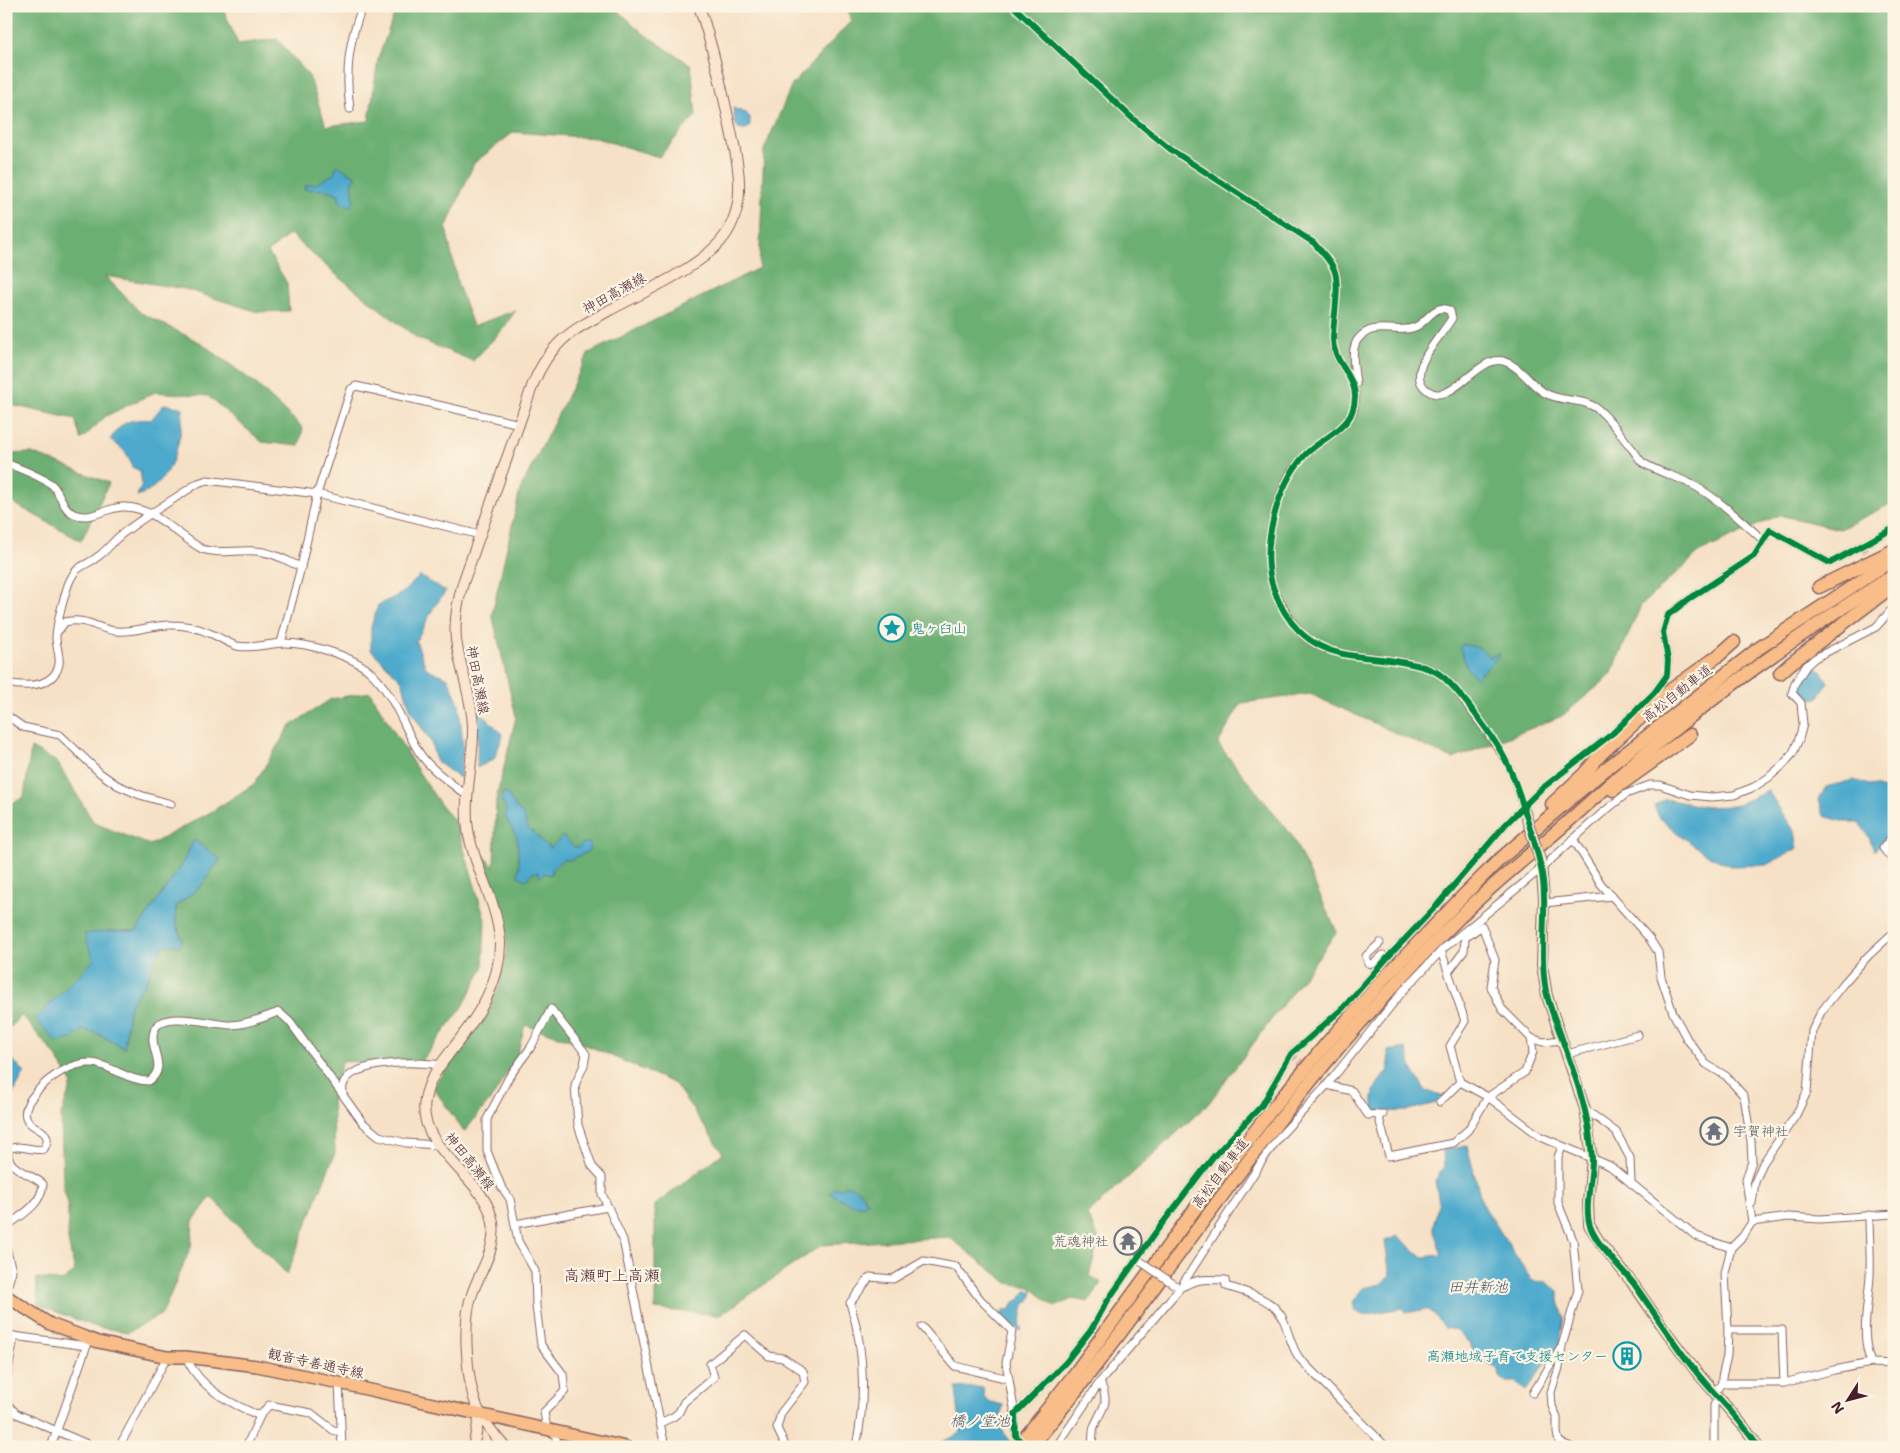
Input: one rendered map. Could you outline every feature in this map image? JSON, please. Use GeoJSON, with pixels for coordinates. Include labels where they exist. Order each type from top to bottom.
{"type":"FeatureCollection","features":[{"type":"Feature","properties":{"kind":"highway"},"geometry":{"type":"LineString","coordinates":[[1819,587],[1894,550]]}},
{"type":"Feature","properties":{"kind":"highway","name":"高松自動車道"},"geometry":{"type":"LineString","coordinates":[[1030,1443],[1076,1372],[1203,1198],[1275,1105],[1387,975],[1464,895],[1499,860],[1548,816],[1728,672],[1759,648],[1894,559]]}},
{"type":"Feature","properties":{"kind":"highway","name":"高松自動車道"},"geometry":{"type":"LineString","coordinates":[[1017,1447],[1030,1443],[1084,1383],[1213,1206],[1279,1121],[1335,1053],[1442,935],[1472,905],[1565,825],[1622,772],[1713,700],[1768,658],[1894,575]]}},
{"type":"Feature","properties":{"kind":"highway"},"geometry":{"type":"LineString","coordinates":[[1780,673],[1894,585]]}},
{"type":"Feature","properties":{"kind":"highway"},"geometry":{"type":"LineString","coordinates":[[1464,895],[1544,811],[1584,774],[1602,753],[1672,689],[1734,642]]}},
{"type":"Feature","properties":{"kind":"highway"},"geometry":{"type":"LineString","coordinates":[[1565,825],[1690,735]]}},
{"type":"Feature","properties":{"kind":"main road","name":"神田高瀬線"},"geometry":{"type":"LineString","coordinates":[[505,1447],[480,1415],[473,1395],[467,1348],[467,1313],[471,1296],[493,1242],[494,1226],[491,1213],[485,1200],[438,1145],[428,1129],[424,1102],[427,1088],[440,1064],[471,1025],[486,1000],[492,987],[499,959],[498,928],[492,899],[468,830],[467,796],[473,742],[472,713],[458,653],[456,622],[460,593],[520,424],[532,384],[539,369],[555,345],[599,316],[701,260],[725,236],[732,223],[737,208],[739,192],[737,160],[719,73],[699,6]]}},
{"type":"Feature","properties":{"kind":"main road"},"geometry":{"type":"LineString","coordinates":[[1524,809],[1541,866],[1544,903],[1542,965],[1547,996],[1585,1110],[1592,1158],[1588,1203],[1589,1225],[1668,1334],[1759,1447]]}},
{"type":"Feature","properties":{"kind":"main road","name":"観音寺善通寺線"},"geometry":{"type":"LineString","coordinates":[[6,1296],[50,1324],[88,1343],[167,1357],[186,1357],[257,1366],[552,1430],[608,1445],[626,1447]]}},
{"type":"Feature","properties":{"kind":"main road"},"geometry":{"type":"LineString","coordinates":[[473,1447],[480,1415]]}},
{"type":"Feature","properties":{"kind":"street"},"geometry":{"type":"LineString","coordinates":[[350,109],[346,84],[347,64],[353,32],[363,6]]}},
{"type":"Feature","properties":{"kind":"street"},"geometry":{"type":"LineString","coordinates":[[1013,6],[1132,118],[1170,149],[1314,243],[1328,260],[1336,274],[1333,344],[1340,362],[1350,376],[1356,393]]}},
{"type":"Feature","properties":{"kind":"street"},"geometry":{"type":"LineString","coordinates":[[1524,809],[1516,784],[1495,743],[1449,681],[1435,671],[1423,666],[1394,660],[1345,655],[1320,648],[1298,632],[1288,618],[1273,586],[1269,564],[1269,545],[1277,502],[1290,475],[1304,454],[1348,420],[1353,411],[1356,393],[1354,350],[1359,338],[1369,330],[1382,328],[1404,330],[1415,327],[1426,321],[1433,311],[1447,308],[1452,318],[1447,329],[1429,348],[1420,370],[1420,381],[1426,390],[1435,394],[1451,390],[1481,366],[1493,361],[1503,361],[1517,368],[1543,392],[1562,400],[1584,402],[1598,409],[1642,462],[1692,484],[1763,540]]}},
{"type":"Feature","properties":{"kind":"street"},"geometry":{"type":"LineString","coordinates":[[281,643],[301,567],[317,494],[351,389],[356,386],[520,424]]}},
{"type":"Feature","properties":{"kind":"street"},"geometry":{"type":"LineString","coordinates":[[6,463],[52,486],[70,512],[81,516],[94,515],[122,507],[139,510],[151,514],[202,549],[210,552],[254,550],[266,552],[301,567]]}},
{"type":"Feature","properties":{"kind":"street"},"geometry":{"type":"LineString","coordinates":[[6,683],[33,685],[52,678],[58,669],[60,660],[56,638],[60,614],[75,570],[100,555],[123,533],[198,483],[207,480],[317,494],[480,535]]}},
{"type":"Feature","properties":{"kind":"street"},"geometry":{"type":"LineString","coordinates":[[1015,1414],[1066,1362],[1091,1330],[1108,1300],[1213,1157],[1262,1105],[1291,1054],[1343,1008],[1438,904],[1505,825],[1556,777],[1613,733],[1654,693],[1667,675],[1668,660],[1663,632],[1668,615],[1689,598],[1754,556],[1770,530],[1830,563],[1894,528]]}},
{"type":"Feature","properties":{"kind":"street"},"geometry":{"type":"LineString","coordinates":[[1449,971],[1464,951],[1464,936],[1618,800],[1637,789],[1650,785],[1660,785],[1690,795],[1712,797],[1734,794],[1754,787],[1768,778],[1793,753],[1799,739],[1803,724],[1801,703],[1792,692],[1806,666],[1825,652],[1876,627],[1894,607]]}},
{"type":"Feature","properties":{"kind":"street"},"geometry":{"type":"LineString","coordinates":[[56,638],[61,626],[65,622],[80,620],[114,631],[171,624],[194,627],[212,633],[236,646],[254,647],[295,643],[337,654],[366,669],[377,680],[395,702],[416,748],[430,766],[467,796]]}},
{"type":"Feature","properties":{"kind":"street"},"geometry":{"type":"LineString","coordinates":[[6,715],[23,727],[60,735],[100,773],[117,785],[140,796],[171,804]]}},
{"type":"Feature","properties":{"kind":"street"},"geometry":{"type":"LineString","coordinates":[[1894,836],[1883,848],[1894,862]]}},
{"type":"Feature","properties":{"kind":"street"},"geometry":{"type":"LineString","coordinates":[[1573,839],[1601,884],[1649,938],[1658,952],[1661,977],[1670,1004],[1687,1039],[1706,1064],[1726,1076],[1744,1096],[1751,1141],[1752,1160],[1746,1180],[1752,1222],[1743,1236],[1731,1248],[1725,1273],[1728,1330],[1727,1356],[1722,1383],[1714,1405],[1714,1447]]}},
{"type":"Feature","properties":{"kind":"street"},"geometry":{"type":"LineString","coordinates":[[1544,903],[1612,896]]}},
{"type":"Feature","properties":{"kind":"street"},"geometry":{"type":"LineString","coordinates":[[1056,1447],[1100,1382],[1178,1287],[1280,1136],[1327,1085],[1403,991],[1441,951],[1482,926],[1496,960],[1491,987],[1502,1009],[1531,1038],[1542,1042],[1562,1040]]}},
{"type":"Feature","properties":{"kind":"street"},"geometry":{"type":"LineString","coordinates":[[1751,1211],[1755,1182],[1764,1163],[1796,1116],[1807,1092],[1812,1032],[1822,1012],[1868,956],[1894,932]]}},
{"type":"Feature","properties":{"kind":"street"},"geometry":{"type":"LineString","coordinates":[[1380,943],[1366,956],[1368,964],[1373,964],[1379,960],[1389,950],[1394,951]]}},
{"type":"Feature","properties":{"kind":"street"},"geometry":{"type":"LineString","coordinates":[[1441,951],[1465,1021],[1450,1046],[1460,1082],[1488,1097],[1540,1138],[1550,1140],[1562,1147],[1610,1166],[1696,1236],[1731,1248]]}},
{"type":"Feature","properties":{"kind":"street"},"geometry":{"type":"LineString","coordinates":[[556,1447],[552,1430],[544,1412],[565,1391],[563,1374],[541,1345],[536,1306],[535,1271],[518,1241],[510,1199],[501,1186],[487,1151],[487,1119],[509,1078],[531,1047],[551,1009],[586,1054],[584,1066],[575,1085],[578,1125],[592,1166],[602,1176],[602,1194],[623,1240],[665,1447]]}},
{"type":"Feature","properties":{"kind":"street"},"geometry":{"type":"LineString","coordinates":[[6,1227],[31,1208],[40,1199],[42,1192],[43,1184],[36,1178],[16,1168],[10,1163],[8,1158],[9,1149],[14,1147],[44,1149],[47,1142],[47,1137],[42,1131],[28,1122],[25,1116],[29,1102],[34,1095],[44,1084],[64,1071],[77,1065],[91,1063],[103,1065],[133,1078],[149,1080],[157,1074],[158,1069],[158,1057],[153,1041],[154,1031],[156,1026],[165,1020],[179,1019],[232,1025],[279,1012],[290,1022],[363,1123],[376,1134],[406,1143],[438,1145]]}},
{"type":"Feature","properties":{"kind":"street"},"geometry":{"type":"LineString","coordinates":[[1567,1054],[1638,1035]]}},
{"type":"Feature","properties":{"kind":"street"},"geometry":{"type":"LineString","coordinates":[[1327,1085],[1352,1091],[1368,1115],[1380,1114],[1389,1156],[1453,1143],[1468,1130],[1488,1097],[1525,1072],[1533,1052],[1531,1038]]}},
{"type":"Feature","properties":{"kind":"street"},"geometry":{"type":"LineString","coordinates":[[344,1096],[342,1087],[345,1080],[354,1072],[395,1063],[425,1062],[440,1064]]}},
{"type":"Feature","properties":{"kind":"street"},"geometry":{"type":"LineString","coordinates":[[1440,1102],[1460,1082]]}},
{"type":"Feature","properties":{"kind":"street"},"geometry":{"type":"LineString","coordinates":[[1585,1110],[1616,1132],[1630,1158],[1631,1183]]}},
{"type":"Feature","properties":{"kind":"street"},"geometry":{"type":"LineString","coordinates":[[1562,1147],[1558,1156],[1558,1203],[1573,1240],[1578,1290],[1562,1346],[1559,1368],[1551,1392],[1552,1406],[1557,1418],[1559,1442],[1571,1447]]}},
{"type":"Feature","properties":{"kind":"street"},"geometry":{"type":"LineString","coordinates":[[515,1224],[608,1207]]}},
{"type":"Feature","properties":{"kind":"street"},"geometry":{"type":"LineString","coordinates":[[1752,1222],[1788,1217],[1820,1220],[1894,1214]]}},
{"type":"Feature","properties":{"kind":"street"},"geometry":{"type":"LineString","coordinates":[[1869,1215],[1870,1276],[1864,1332],[1866,1351],[1871,1364]]}},
{"type":"Feature","properties":{"kind":"street"},"geometry":{"type":"LineString","coordinates":[[6,1247],[12,1271],[6,1290]]}},
{"type":"Feature","properties":{"kind":"street"},"geometry":{"type":"LineString","coordinates":[[1139,1260],[1178,1287]]}},
{"type":"Feature","properties":{"kind":"street"},"geometry":{"type":"LineString","coordinates":[[856,1447],[862,1418],[864,1386],[858,1328],[850,1303],[870,1277],[893,1279],[924,1261],[956,1267],[980,1300],[1012,1331],[1006,1363],[1015,1414],[1016,1436],[1030,1443]]}},
{"type":"Feature","properties":{"kind":"street"},"geometry":{"type":"LineString","coordinates":[[1178,1287],[1203,1278],[1225,1280],[1226,1286],[1270,1303],[1282,1317],[1293,1350],[1300,1359],[1386,1447]]}},
{"type":"Feature","properties":{"kind":"street"},"geometry":{"type":"LineString","coordinates":[[922,1327],[955,1366],[1008,1379]]}},
{"type":"Feature","properties":{"kind":"street"},"geometry":{"type":"LineString","coordinates":[[1728,1330],[1782,1330],[1784,1383]]}},
{"type":"Feature","properties":{"kind":"street"},"geometry":{"type":"LineString","coordinates":[[660,1423],[673,1417],[684,1402],[714,1377],[710,1364],[745,1335],[769,1356],[783,1358],[803,1371],[805,1382],[781,1413],[777,1428],[784,1447]]}},
{"type":"Feature","properties":{"kind":"street"},"geometry":{"type":"LineString","coordinates":[[6,1383],[10,1336],[88,1343],[51,1447]]}},
{"type":"Feature","properties":{"kind":"street"},"geometry":{"type":"LineString","coordinates":[[1532,1393],[1562,1346]]}},
{"type":"Feature","properties":{"kind":"street"},"geometry":{"type":"LineString","coordinates":[[119,1447],[167,1357]]}},
{"type":"Feature","properties":{"kind":"street"},"geometry":{"type":"LineString","coordinates":[[186,1357],[192,1370],[211,1390],[230,1403],[260,1416]]}},
{"type":"Feature","properties":{"kind":"street"},"geometry":{"type":"LineString","coordinates":[[1722,1383],[1784,1383],[1871,1364],[1894,1364]]}},
{"type":"Feature","properties":{"kind":"street"},"geometry":{"type":"LineString","coordinates":[[1092,1447],[1094,1427],[1104,1410],[1105,1402],[1100,1382]]}},
{"type":"Feature","properties":{"kind":"street"},"geometry":{"type":"LineString","coordinates":[[339,1383],[342,1447]]}},
{"type":"Feature","properties":{"kind":"street"},"geometry":{"type":"LineString","coordinates":[[6,1403],[17,1414],[94,1447]]}},
{"type":"Feature","properties":{"kind":"street"},"geometry":{"type":"LineString","coordinates":[[246,1447],[260,1416],[269,1405],[311,1413],[333,1430],[341,1432]]}},
{"type":"Feature","properties":{"kind":"green space"},"geometry":{"type":"Polygon","coordinates":[[[6,6],[222,6],[238,44],[277,39],[309,76],[326,126],[369,121],[378,59],[397,6],[613,6],[644,34],[691,65],[696,115],[659,157],[596,138],[514,132],[474,163],[446,228],[458,285],[473,326],[516,310],[503,329],[473,361],[417,338],[334,273],[290,234],[268,252],[287,283],[289,311],[258,312],[185,289],[105,276],[141,313],[201,343],[255,383],[303,428],[299,446],[262,442],[208,396],[155,392],[106,416],[81,440],[75,419],[6,404],[6,6]]]}},
{"type":"Feature","properties":{"kind":"green space"},"geometry":{"type":"Polygon","coordinates":[[[846,6],[1894,6],[1894,502],[1840,529],[1779,515],[1700,552],[1641,605],[1611,675],[1562,716],[1453,759],[1310,694],[1241,703],[1218,744],[1291,834],[1337,932],[1208,1104],[1087,1215],[1099,1238],[1089,1276],[1102,1283],[1088,1302],[1072,1299],[1055,1307],[1030,1287],[1008,1283],[949,1237],[822,1245],[720,1315],[655,1309],[655,1205],[723,1153],[675,1084],[589,1046],[525,1025],[517,1055],[495,1094],[464,1132],[433,1087],[470,1035],[499,987],[507,950],[504,908],[479,850],[494,867],[496,800],[516,717],[492,614],[520,490],[589,353],[759,268],[764,150],[792,85],[851,21],[846,6]]]}},
{"type":"Feature","properties":{"kind":"green space"},"geometry":{"type":"Polygon","coordinates":[[[32,453],[109,483],[81,541],[6,499],[6,454],[32,453]]]}},
{"type":"Feature","properties":{"kind":"green space"},"geometry":{"type":"Polygon","coordinates":[[[370,692],[416,768],[442,807],[456,822],[485,920],[483,968],[462,1008],[418,1066],[342,1061],[332,1100],[335,1153],[287,1274],[211,1197],[193,1221],[191,1247],[162,1314],[128,1332],[96,1327],[38,1305],[36,1278],[62,1281],[75,1272],[68,1241],[68,1203],[63,1187],[61,1115],[72,1083],[55,1055],[21,1015],[6,1032],[6,807],[24,797],[31,748],[57,762],[94,823],[150,845],[211,812],[254,784],[290,726],[331,699],[370,692]],[[194,840],[181,866],[136,931],[108,931],[94,960],[35,1019],[72,1039],[81,1030],[95,1032],[124,1048],[130,1004],[145,984],[156,957],[165,945],[180,946],[182,939],[176,923],[176,906],[201,886],[220,859],[194,840]]]}},
{"type":"Feature","properties":{"kind":"water"},"geometry":{"type":"Polygon","coordinates":[[[733,108],[746,113],[750,117],[750,126],[745,130],[738,128],[735,123],[733,108]]]}},
{"type":"Feature","properties":{"kind":"water"},"geometry":{"type":"Polygon","coordinates":[[[337,165],[357,177],[352,180],[354,201],[351,206],[344,205],[339,200],[339,195],[335,193],[326,190],[304,189],[306,185],[316,184],[334,174],[337,165]]]}},
{"type":"Feature","properties":{"kind":"water"},"geometry":{"type":"Polygon","coordinates":[[[164,404],[183,408],[177,448],[167,472],[159,482],[137,496],[142,484],[140,471],[132,467],[124,451],[110,440],[119,428],[127,422],[151,420],[164,404]]]}},
{"type":"Feature","properties":{"kind":"water"},"geometry":{"type":"Polygon","coordinates":[[[420,576],[446,591],[434,607],[416,641],[426,668],[448,678],[459,703],[463,747],[460,778],[436,761],[431,742],[411,711],[402,681],[371,650],[371,627],[378,605],[401,594],[420,576]]]}},
{"type":"Feature","properties":{"kind":"water"},"geometry":{"type":"Polygon","coordinates":[[[1462,644],[1480,648],[1490,657],[1500,653],[1476,678],[1467,668],[1460,647],[1462,644]]]}},
{"type":"Feature","properties":{"kind":"water"},"geometry":{"type":"Polygon","coordinates":[[[1812,665],[1821,671],[1828,682],[1818,698],[1806,699],[1795,692],[1812,665]]]}},
{"type":"Feature","properties":{"kind":"water"},"geometry":{"type":"Polygon","coordinates":[[[478,709],[503,735],[494,759],[477,768],[478,709]]]}},
{"type":"Feature","properties":{"kind":"water"},"geometry":{"type":"Polygon","coordinates":[[[1853,780],[1894,792],[1894,829],[1874,851],[1869,837],[1859,822],[1845,822],[1824,816],[1819,799],[1826,787],[1853,780]]]}},
{"type":"Feature","properties":{"kind":"water"},"geometry":{"type":"Polygon","coordinates":[[[1768,791],[1795,832],[1798,848],[1766,865],[1731,866],[1711,857],[1681,836],[1659,817],[1654,806],[1665,799],[1706,807],[1734,806],[1768,791]]]}},
{"type":"Feature","properties":{"kind":"water"},"geometry":{"type":"Polygon","coordinates":[[[503,792],[509,796],[516,808],[523,814],[528,829],[551,848],[563,836],[574,847],[579,847],[582,843],[590,843],[589,851],[570,860],[563,859],[552,869],[551,875],[544,873],[540,877],[538,872],[532,873],[526,880],[518,876],[517,837],[505,817],[506,809],[501,800],[503,792]]]}},
{"type":"Feature","properties":{"kind":"water"},"geometry":{"type":"Polygon","coordinates":[[[194,840],[220,859],[201,886],[176,906],[176,923],[182,939],[180,946],[165,945],[156,957],[145,984],[130,1004],[124,1048],[95,1032],[81,1030],[72,1039],[57,1042],[35,1019],[94,960],[84,934],[108,931],[136,931],[181,866],[194,840]]]}},
{"type":"Feature","properties":{"kind":"water"},"geometry":{"type":"Polygon","coordinates":[[[1406,1048],[1413,1071],[1426,1091],[1442,1095],[1440,1102],[1405,1111],[1374,1112],[1373,1099],[1375,1089],[1389,1070],[1388,1051],[1406,1048]]]}},
{"type":"Feature","properties":{"kind":"water"},"geometry":{"type":"Polygon","coordinates":[[[7,1057],[13,1060],[25,1073],[11,1097],[6,1095],[7,1057]]]}},
{"type":"Feature","properties":{"kind":"water","name":"田井新池"},"geometry":{"type":"Polygon","coordinates":[[[1467,1146],[1482,1203],[1532,1281],[1547,1282],[1559,1292],[1559,1301],[1564,1317],[1560,1343],[1526,1391],[1515,1382],[1506,1382],[1500,1377],[1499,1370],[1474,1353],[1470,1344],[1457,1330],[1445,1328],[1435,1315],[1426,1309],[1406,1313],[1402,1308],[1363,1315],[1355,1311],[1353,1302],[1364,1288],[1381,1284],[1390,1276],[1385,1241],[1398,1236],[1422,1257],[1442,1255],[1433,1227],[1439,1201],[1435,1181],[1444,1166],[1443,1150],[1467,1146]]]}},
{"type":"Feature","properties":{"kind":"water"},"geometry":{"type":"Polygon","coordinates":[[[845,1186],[858,1189],[865,1200],[869,1201],[864,1205],[850,1204],[830,1193],[835,1188],[840,1189],[845,1186]]]}},
{"type":"Feature","properties":{"kind":"water"},"geometry":{"type":"Polygon","coordinates":[[[1027,1290],[1033,1292],[1030,1301],[1024,1305],[1020,1326],[1022,1330],[1018,1330],[1000,1316],[1004,1311],[1011,1309],[1014,1302],[1020,1299],[1027,1290]]]}},
{"type":"Feature","properties":{"kind":"water","name":"橋ノ堂池"},"geometry":{"type":"Polygon","coordinates":[[[983,1387],[984,1398],[1003,1405],[999,1426],[1015,1447],[931,1447],[961,1433],[956,1388],[983,1387]]]}},
{"type":"Feature","properties":{"kind":"tunnel"},"geometry":{"type":"LineString","coordinates":[[1862,546],[1873,562]]}},
{"type":"Feature","properties":{"kind":"tunnel"},"geometry":{"type":"LineString","coordinates":[[1291,1054],[1327,1085]]}},
{"type":"Feature","properties":{"kind":"cycle path"},"geometry":{"type":"LineString","coordinates":[[1013,6],[1132,118],[1170,149],[1314,243],[1334,268],[1337,287],[1333,331],[1334,348],[1351,381],[1355,400],[1349,418],[1304,456],[1286,484],[1279,500],[1270,536],[1269,571],[1273,587],[1278,600],[1291,621],[1299,631],[1318,645],[1343,654],[1410,664],[1436,672],[1454,687],[1502,753],[1518,790],[1541,867],[1544,887],[1544,979],[1550,1007],[1577,1082],[1589,1131],[1592,1160],[1588,1202],[1590,1226],[1598,1241],[1634,1284],[1693,1368],[1744,1426],[1759,1447]]}},
{"type":"Feature","properties":{"kind":"cycle path"},"geometry":{"type":"LineString","coordinates":[[1026,1447],[1016,1436],[1015,1414],[1066,1362],[1091,1330],[1108,1300],[1155,1233],[1213,1157],[1262,1105],[1291,1054],[1343,1008],[1438,904],[1505,825],[1540,790],[1613,733],[1654,693],[1667,675],[1668,660],[1663,632],[1668,615],[1754,556],[1770,530],[1830,563],[1894,528]]}},
{"type":"Feature","properties":{"kind":"place","name":"鬼ヶ臼山"},"geometry":{"type":"Point","coordinates":[892,628]}},
{"type":"Feature","properties":{"kind":"place","name":"宇賀神社"},"geometry":{"type":"Point","coordinates":[1714,1131]}},
{"type":"Feature","properties":{"kind":"place","name":"荒魂神社"},"geometry":{"type":"Point","coordinates":[1128,1241]}},
{"type":"Feature","properties":{"kind":"place","name":"高瀬地域子育て支援センター"},"geometry":{"type":"Point","coordinates":[1627,1356]}},
{"type":"Feature","properties":{"kind":"district","name":"高瀬町上高瀬"},"geometry":{"type":"Point","coordinates":[612,1275]}}]}
